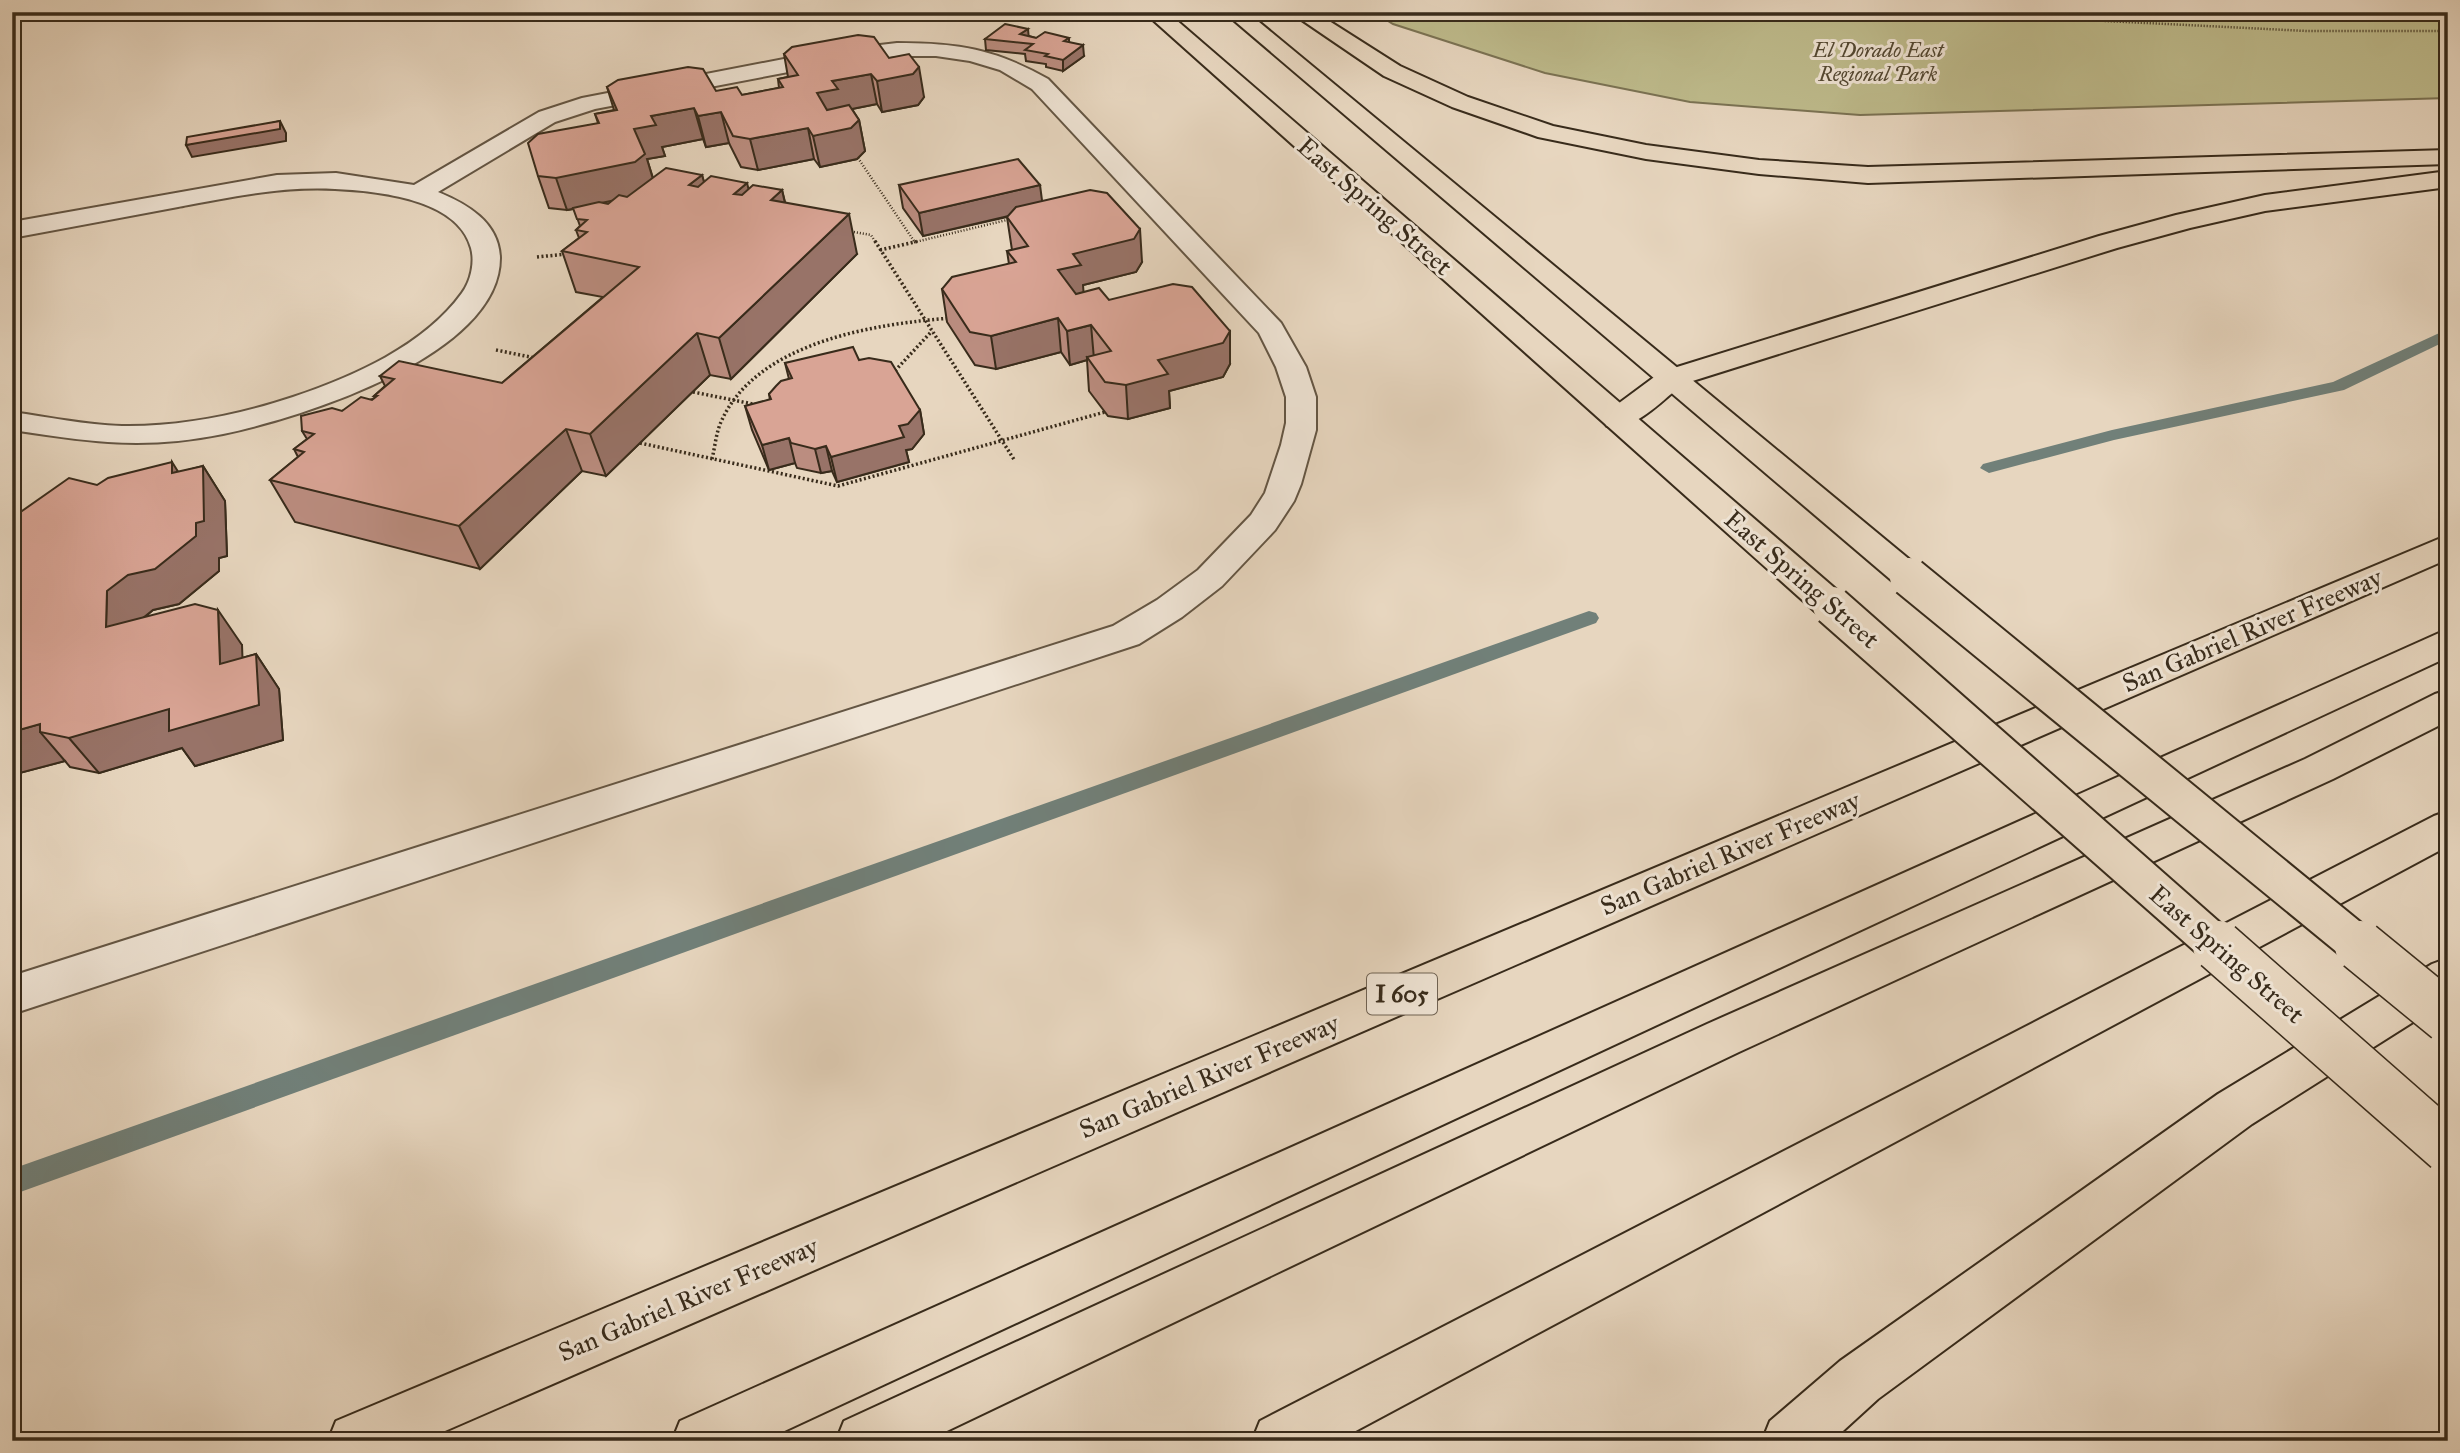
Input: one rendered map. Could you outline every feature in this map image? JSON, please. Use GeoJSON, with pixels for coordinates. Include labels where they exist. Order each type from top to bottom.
{"type":"FeatureCollection","features":[{"type":"Feature","properties":{"kind":"main road","name":"East Spring Street"},"geometry":{"type":"LineString","coordinates":[[1154,12],[2448,1149]]}},
{"type":"Feature","properties":{"kind":"main road"},"geometry":{"type":"LineString","coordinates":[[1234,12],[1909,576],[2448,1018]]}},
{"type":"Feature","properties":{"kind":"main road"},"geometry":{"type":"LineString","coordinates":[[1300,12],[1392,71],[1460,102],[1534,127],[1646,152],[1759,167],[1867,175],[2448,157]]}},
{"type":"Feature","properties":{"kind":"main road"},"geometry":{"type":"LineString","coordinates":[[1618,419],[1672,378],[2108,242],[2265,203],[2448,179]]}},
{"type":"Feature","properties":{"kind":"main road","name":"San Gabriel River Freeway"},"geometry":{"type":"LineString","coordinates":[[356,1441],[2448,546]]}},
{"type":"Feature","properties":{"kind":"main road"},"geometry":{"type":"LineString","coordinates":[[700,1441],[2448,642]]}},
{"type":"Feature","properties":{"kind":"main road"},"geometry":{"type":"LineString","coordinates":[[864,1441],[1723,1038],[2319,769],[2448,704]]}},
{"type":"Feature","properties":{"kind":"main road"},"geometry":{"type":"LineString","coordinates":[[1280,1441],[2448,827]]}},
{"type":"Feature","properties":{"kind":"main road"},"geometry":{"type":"LineString","coordinates":[[1790,1441],[1859,1380],[2235,1109],[2448,977]]}},
{"type":"Feature","properties":{"kind":"lane"},"geometry":{"type":"LineString","coordinates":[[12,995],[1126,635],[1154,620],[1242,550],[1278,499],[1297,447],[1302,408],[1295,371],[1271,329],[1040,83],[1023,71],[1000,63],[965,54],[911,49],[853,52],[590,103],[547,117],[417,194]]}},
{"type":"Feature","properties":{"kind":"lane"},"geometry":{"type":"LineString","coordinates":[[12,230],[263,183],[336,181],[417,194],[453,206],[474,222],[485,242],[486,263],[475,296],[433,337],[398,360],[304,403],[254,417],[137,435],[12,421]]}},
{"type":"Feature","properties":{"kind":"lane"},"geometry":{"type":"LineString","coordinates":[[12,450],[52,426]]}},
{"type":"Feature","properties":{"kind":"path"},"geometry":{"type":"LineString","coordinates":[[1925,12],[2306,32],[2448,31]]}},
{"type":"Feature","properties":{"kind":"path"},"geometry":{"type":"LineString","coordinates":[[858,158],[914,241]]}},
{"type":"Feature","properties":{"kind":"path"},"geometry":{"type":"LineString","coordinates":[[880,250],[1020,217]]}},
{"type":"Feature","properties":{"kind":"path"},"geometry":{"type":"LineString","coordinates":[[843,230],[871,235],[1014,461]]}},
{"type":"Feature","properties":{"kind":"path"},"geometry":{"type":"LineString","coordinates":[[712,459],[718,423],[732,400],[773,366],[798,351],[849,332],[924,319],[951,318]]}},
{"type":"Feature","properties":{"kind":"path"},"geometry":{"type":"LineString","coordinates":[[891,375],[932,331]]}},
{"type":"Feature","properties":{"kind":"path"},"geometry":{"type":"LineString","coordinates":[[433,337],[547,360]]}},
{"type":"Feature","properties":{"kind":"path"},"geometry":{"type":"LineString","coordinates":[[693,392],[770,408]]}},
{"type":"Feature","properties":{"kind":"path"},"geometry":{"type":"LineString","coordinates":[[640,443],[838,486],[1105,412]]}},
{"type":"Feature","properties":{"kind":"green space","name":"El Dorado East Regional Park"},"geometry":{"type":"Polygon","coordinates":[[[1374,12],[2448,12],[2448,98],[1860,115],[1690,102],[1545,73],[1393,24],[1374,12]]]}},
{"type":"Feature","properties":{"kind":"building"},"geometry":{"type":"Polygon","coordinates":[[[1005,24],[1028,29],[1020,34],[1036,38],[1045,32],[1069,38],[1064,41],[1083,45],[1063,60],[1025,50],[1033,44],[985,39],[1005,24]]]}},
{"type":"Feature","properties":{"kind":"building"},"geometry":{"type":"Polygon","coordinates":[[[858,35],[874,37],[889,58],[909,54],[919,67],[913,74],[877,81],[871,74],[832,81],[838,89],[817,93],[827,110],[849,105],[859,120],[851,128],[813,136],[808,128],[750,139],[733,136],[721,112],[698,116],[694,108],[651,116],[656,125],[634,129],[645,154],[635,162],[556,178],[538,176],[528,143],[538,134],[599,123],[595,114],[617,110],[607,87],[618,80],[688,67],[703,69],[716,91],[737,87],[742,95],[783,87],[778,79],[798,75],[784,54],[792,47],[858,35]]]}},
{"type":"Feature","properties":{"kind":"building"},"geometry":{"type":"Polygon","coordinates":[[[280,121],[280,129],[186,145],[187,137],[280,121]]]}},
{"type":"Feature","properties":{"kind":"building"},"geometry":{"type":"Polygon","coordinates":[[[1018,159],[1040,185],[919,213],[899,185],[1018,159]]]}},
{"type":"Feature","properties":{"kind":"building"},"geometry":{"type":"Polygon","coordinates":[[[666,168],[702,175],[689,185],[698,187],[711,176],[747,183],[734,194],[742,195],[753,185],[782,190],[771,200],[849,214],[719,338],[697,333],[590,434],[566,429],[459,526],[270,480],[304,452],[294,449],[314,434],[302,431],[301,416],[332,408],[342,411],[361,397],[372,400],[394,379],[380,376],[399,361],[502,383],[639,267],[562,251],[587,232],[576,230],[587,220],[577,219],[573,208],[599,202],[608,204],[619,195],[627,197],[666,168]]]}},
{"type":"Feature","properties":{"kind":"building"},"geometry":{"type":"Polygon","coordinates":[[[1090,190],[1107,193],[1140,229],[1134,239],[1073,254],[1081,265],[1058,270],[1076,294],[1099,288],[1109,300],[1173,284],[1192,287],[1230,331],[1223,343],[1158,360],[1168,374],[1126,385],[1105,382],[1087,357],[1111,351],[1091,325],[1067,331],[1058,318],[991,336],[970,332],[942,289],[952,277],[1016,262],[1007,251],[1028,246],[1007,217],[1016,207],[1090,190]]]}},
{"type":"Feature","properties":{"kind":"building"},"geometry":{"type":"Polygon","coordinates":[[[853,347],[859,360],[869,358],[891,362],[920,410],[908,424],[899,426],[904,437],[831,457],[826,446],[815,449],[791,443],[789,438],[762,445],[745,406],[771,399],[769,394],[781,381],[792,378],[785,363],[853,347]]]}},
{"type":"Feature","properties":{"kind":"building"},"geometry":{"type":"Polygon","coordinates":[[[172,462],[172,473],[203,466],[204,521],[196,523],[196,536],[155,569],[128,575],[107,591],[106,627],[195,604],[218,610],[220,664],[256,654],[259,705],[169,731],[169,709],[69,738],[40,732],[40,724],[12,732],[12,605],[21,529],[12,526],[12,518],[69,478],[97,485],[108,478],[172,462]]]}},
{"type":"Feature","properties":{"kind":"waterway"},"geometry":{"type":"LineString","coordinates":[[1989,468],[2112,435],[2338,386],[2448,334]]}},
{"type":"Feature","properties":{"kind":"waterway"},"geometry":{"type":"LineString","coordinates":[[12,1182],[1589,618]]}}]}
